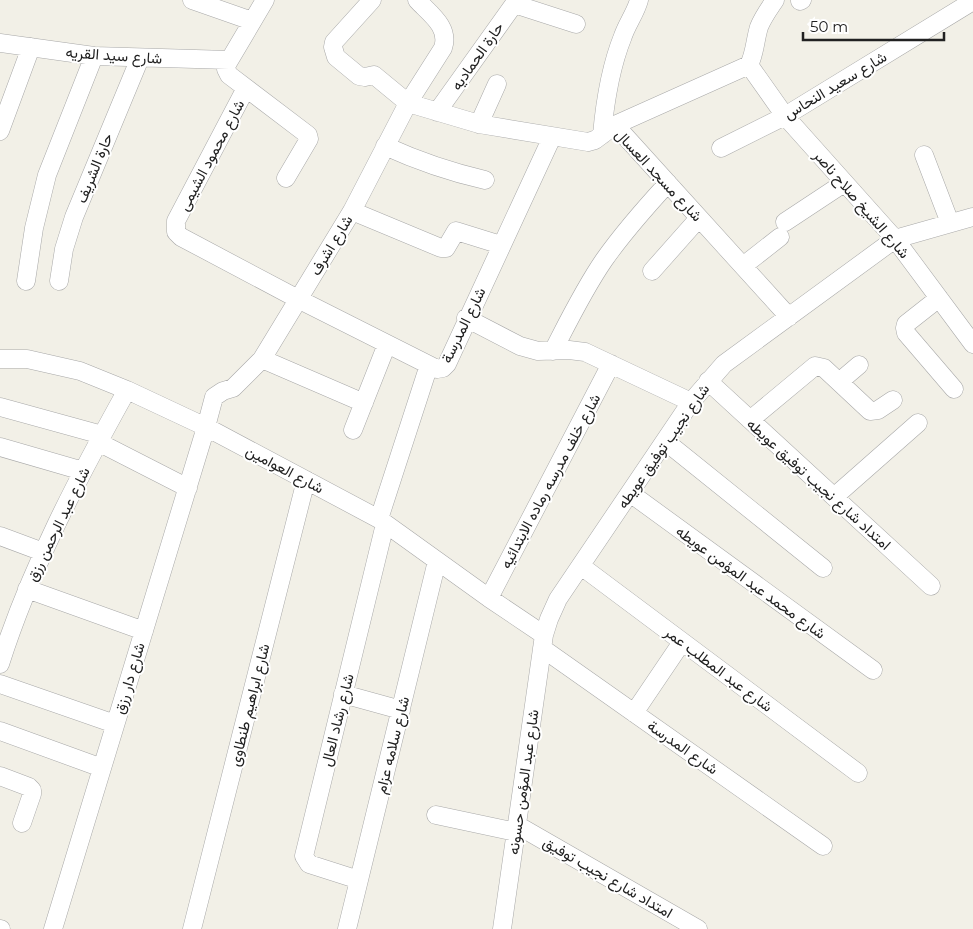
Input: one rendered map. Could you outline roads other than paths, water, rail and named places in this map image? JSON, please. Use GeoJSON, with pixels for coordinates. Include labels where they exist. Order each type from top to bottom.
{"type":"FeatureCollection","features":[{"type":"Feature","properties":{"kind":"street"},"geometry":{"type":"LineString","coordinates":[[192,0],[252,20]]}},
{"type":"Feature","properties":{"kind":"street"},"geometry":{"type":"LineString","coordinates":[[265,0],[226,66],[227,73],[309,137],[286,178]]}},
{"type":"Feature","properties":{"kind":"street"},"geometry":{"type":"LineString","coordinates":[[372,0],[334,42],[334,52],[336,57],[359,76],[374,75],[408,103]]}},
{"type":"Feature","properties":{"kind":"street","name":"شارع اشرف"},"geometry":{"type":"LineString","coordinates":[[206,427],[214,398],[223,391],[233,388],[262,359],[352,211],[408,103],[443,48],[446,33],[443,27],[416,0]]}},
{"type":"Feature","properties":{"kind":"street"},"geometry":{"type":"LineString","coordinates":[[639,0],[623,34],[612,67],[605,101],[608,130],[749,65],[767,3]]}},
{"type":"Feature","properties":{"kind":"street","name":"شارع سعيد النحاس"},"geometry":{"type":"LineString","coordinates":[[721,148],[785,116],[973,1]]}},
{"type":"Feature","properties":{"kind":"street"},"geometry":{"type":"LineString","coordinates":[[515,2],[576,24]]}},
{"type":"Feature","properties":{"kind":"street","name":"حارة الحماديه"},"geometry":{"type":"LineString","coordinates":[[438,112],[515,2]]}},
{"type":"Feature","properties":{"kind":"street","name":"شارع سيد القريه"},"geometry":{"type":"LineString","coordinates":[[0,43],[94,56],[229,60]]}},
{"type":"Feature","properties":{"kind":"street"},"geometry":{"type":"LineString","coordinates":[[0,132],[31,47]]}},
{"type":"Feature","properties":{"kind":"street"},"geometry":{"type":"LineString","coordinates":[[26,281],[34,228],[47,175],[94,56]]}},
{"type":"Feature","properties":{"kind":"street","name":"حارة الشريف"},"geometry":{"type":"LineString","coordinates":[[59,281],[64,249],[74,217],[140,58]]}},
{"type":"Feature","properties":{"kind":"street","name":"شارع الشيخ صلاح ناصر"},"geometry":{"type":"LineString","coordinates":[[749,65],[785,116],[895,239],[973,344]]}},
{"type":"Feature","properties":{"kind":"street"},"geometry":{"type":"LineString","coordinates":[[479,124],[496,84]]}},
{"type":"Feature","properties":{"kind":"street","name":"شارع محمود الشيمى"},"geometry":{"type":"LineString","coordinates":[[246,88],[176,221],[175,228],[181,237],[298,299]]}},
{"type":"Feature","properties":{"kind":"street","name":"شارع مسجد العسال"},"geometry":{"type":"LineString","coordinates":[[408,103],[479,124],[588,142],[608,130],[668,183],[788,317]]}},
{"type":"Feature","properties":{"kind":"street","name":"شارع المدرسة"},"geometry":{"type":"LineString","coordinates":[[298,299],[437,369],[445,366],[552,136]]}},
{"type":"Feature","properties":{"kind":"street"},"geometry":{"type":"LineString","coordinates":[[385,146],[417,161],[485,180]]}},
{"type":"Feature","properties":{"kind":"street"},"geometry":{"type":"LineString","coordinates":[[924,155],[950,223]]}},
{"type":"Feature","properties":{"kind":"street"},"geometry":{"type":"LineString","coordinates":[[553,351],[576,306],[603,262],[633,221],[668,183]]}},
{"type":"Feature","properties":{"kind":"street"},"geometry":{"type":"LineString","coordinates":[[743,266],[783,230],[844,183]]}},
{"type":"Feature","properties":{"kind":"street"},"geometry":{"type":"LineString","coordinates":[[352,211],[441,248],[446,248],[456,232],[501,245]]}},
{"type":"Feature","properties":{"kind":"street","name":"شارع نجيب توفيق عويطه"},"geometry":{"type":"LineString","coordinates":[[544,642],[549,619],[558,599],[691,402],[724,364],[895,239],[973,216]]}},
{"type":"Feature","properties":{"kind":"street"},"geometry":{"type":"LineString","coordinates":[[652,271],[699,218]]}},
{"type":"Feature","properties":{"kind":"street"},"geometry":{"type":"LineString","coordinates":[[939,298],[906,324],[905,328],[906,333],[954,389]]}},
{"type":"Feature","properties":{"kind":"street"},"geometry":{"type":"LineString","coordinates":[[466,318],[520,346],[538,351],[569,350],[585,352],[691,402]]}},
{"type":"Feature","properties":{"kind":"street"},"geometry":{"type":"LineString","coordinates":[[353,430],[387,344]]}},
{"type":"Feature","properties":{"kind":"street","name":"شارع العوامين"},"geometry":{"type":"LineString","coordinates":[[0,359],[26,359],[80,370],[128,390],[206,427],[382,522],[489,598],[544,642]]}},
{"type":"Feature","properties":{"kind":"street"},"geometry":{"type":"LineString","coordinates":[[262,359],[364,403]]}},
{"type":"Feature","properties":{"kind":"street","name":"شارع خلف مدرسه رماده الابتدائيه"},"geometry":{"type":"LineString","coordinates":[[489,598],[611,364]]}},
{"type":"Feature","properties":{"kind":"street","name":"شارع رشاد العال"},"geometry":{"type":"LineString","coordinates":[[359,880],[309,864],[304,856],[382,522],[429,365]]}},
{"type":"Feature","properties":{"kind":"street"},"geometry":{"type":"LineString","coordinates":[[839,382],[859,365]]}},
{"type":"Feature","properties":{"kind":"street"},"geometry":{"type":"LineString","coordinates":[[750,420],[815,366],[824,368],[870,412],[878,410],[893,400]]}},
{"type":"Feature","properties":{"kind":"street","name":"امتداد شارع نجيب توفيق عويطه"},"geometry":{"type":"LineString","coordinates":[[708,382],[931,586]]}},
{"type":"Feature","properties":{"kind":"street","name":"شارع عبد الرحمن رزق"},"geometry":{"type":"LineString","coordinates":[[0,664],[7,618],[27,589],[83,471],[128,390]]}},
{"type":"Feature","properties":{"kind":"street"},"geometry":{"type":"LineString","coordinates":[[0,407],[100,439],[188,488]]}},
{"type":"Feature","properties":{"kind":"street"},"geometry":{"type":"LineString","coordinates":[[834,497],[918,423]]}},
{"type":"Feature","properties":{"kind":"street","name":"شارع دار رزق"},"geometry":{"type":"LineString","coordinates":[[53,929],[206,427]]}},
{"type":"Feature","properties":{"kind":"street"},"geometry":{"type":"LineString","coordinates":[[665,441],[823,568]]}},
{"type":"Feature","properties":{"kind":"street"},"geometry":{"type":"LineString","coordinates":[[0,447],[83,471]]}},
{"type":"Feature","properties":{"kind":"street","name":"شارع ابراهيم طنطاوى"},"geometry":{"type":"LineString","coordinates":[[192,929],[306,480]]}},
{"type":"Feature","properties":{"kind":"street","name":"شارع محمد عبد المؤمن عويطه"},"geometry":{"type":"LineString","coordinates":[[630,493],[873,670]]}},
{"type":"Feature","properties":{"kind":"street"},"geometry":{"type":"LineString","coordinates":[[0,536],[43,552]]}},
{"type":"Feature","properties":{"kind":"street","name":"شارع سلامه عزام"},"geometry":{"type":"LineString","coordinates":[[347,929],[437,561]]}},
{"type":"Feature","properties":{"kind":"street","name":"شارع عبد المطلب عمر"},"geometry":{"type":"LineString","coordinates":[[581,566],[858,773]]}},
{"type":"Feature","properties":{"kind":"street"},"geometry":{"type":"LineString","coordinates":[[27,589],[144,631]]}},
{"type":"Feature","properties":{"kind":"street","name":"شارع المدرسة"},"geometry":{"type":"LineString","coordinates":[[544,642],[634,713],[823,846]]}},
{"type":"Feature","properties":{"kind":"street","name":"شارع عبد المؤمن حسونه"},"geometry":{"type":"LineString","coordinates":[[502,929],[544,642]]}},
{"type":"Feature","properties":{"kind":"street"},"geometry":{"type":"LineString","coordinates":[[634,713],[682,642]]}},
{"type":"Feature","properties":{"kind":"street"},"geometry":{"type":"LineString","coordinates":[[0,684],[115,724]]}},
{"type":"Feature","properties":{"kind":"street"},"geometry":{"type":"LineString","coordinates":[[343,694],[400,710]]}},
{"type":"Feature","properties":{"kind":"street"},"geometry":{"type":"LineString","coordinates":[[0,732],[102,768]]}},
{"type":"Feature","properties":{"kind":"street"},"geometry":{"type":"LineString","coordinates":[[0,776],[29,787],[32,790],[22,824]]}},
{"type":"Feature","properties":{"kind":"street","name":"امتداد شارع نجيب توفيق"},"geometry":{"type":"LineString","coordinates":[[436,815],[517,829],[698,929]]}}]}
